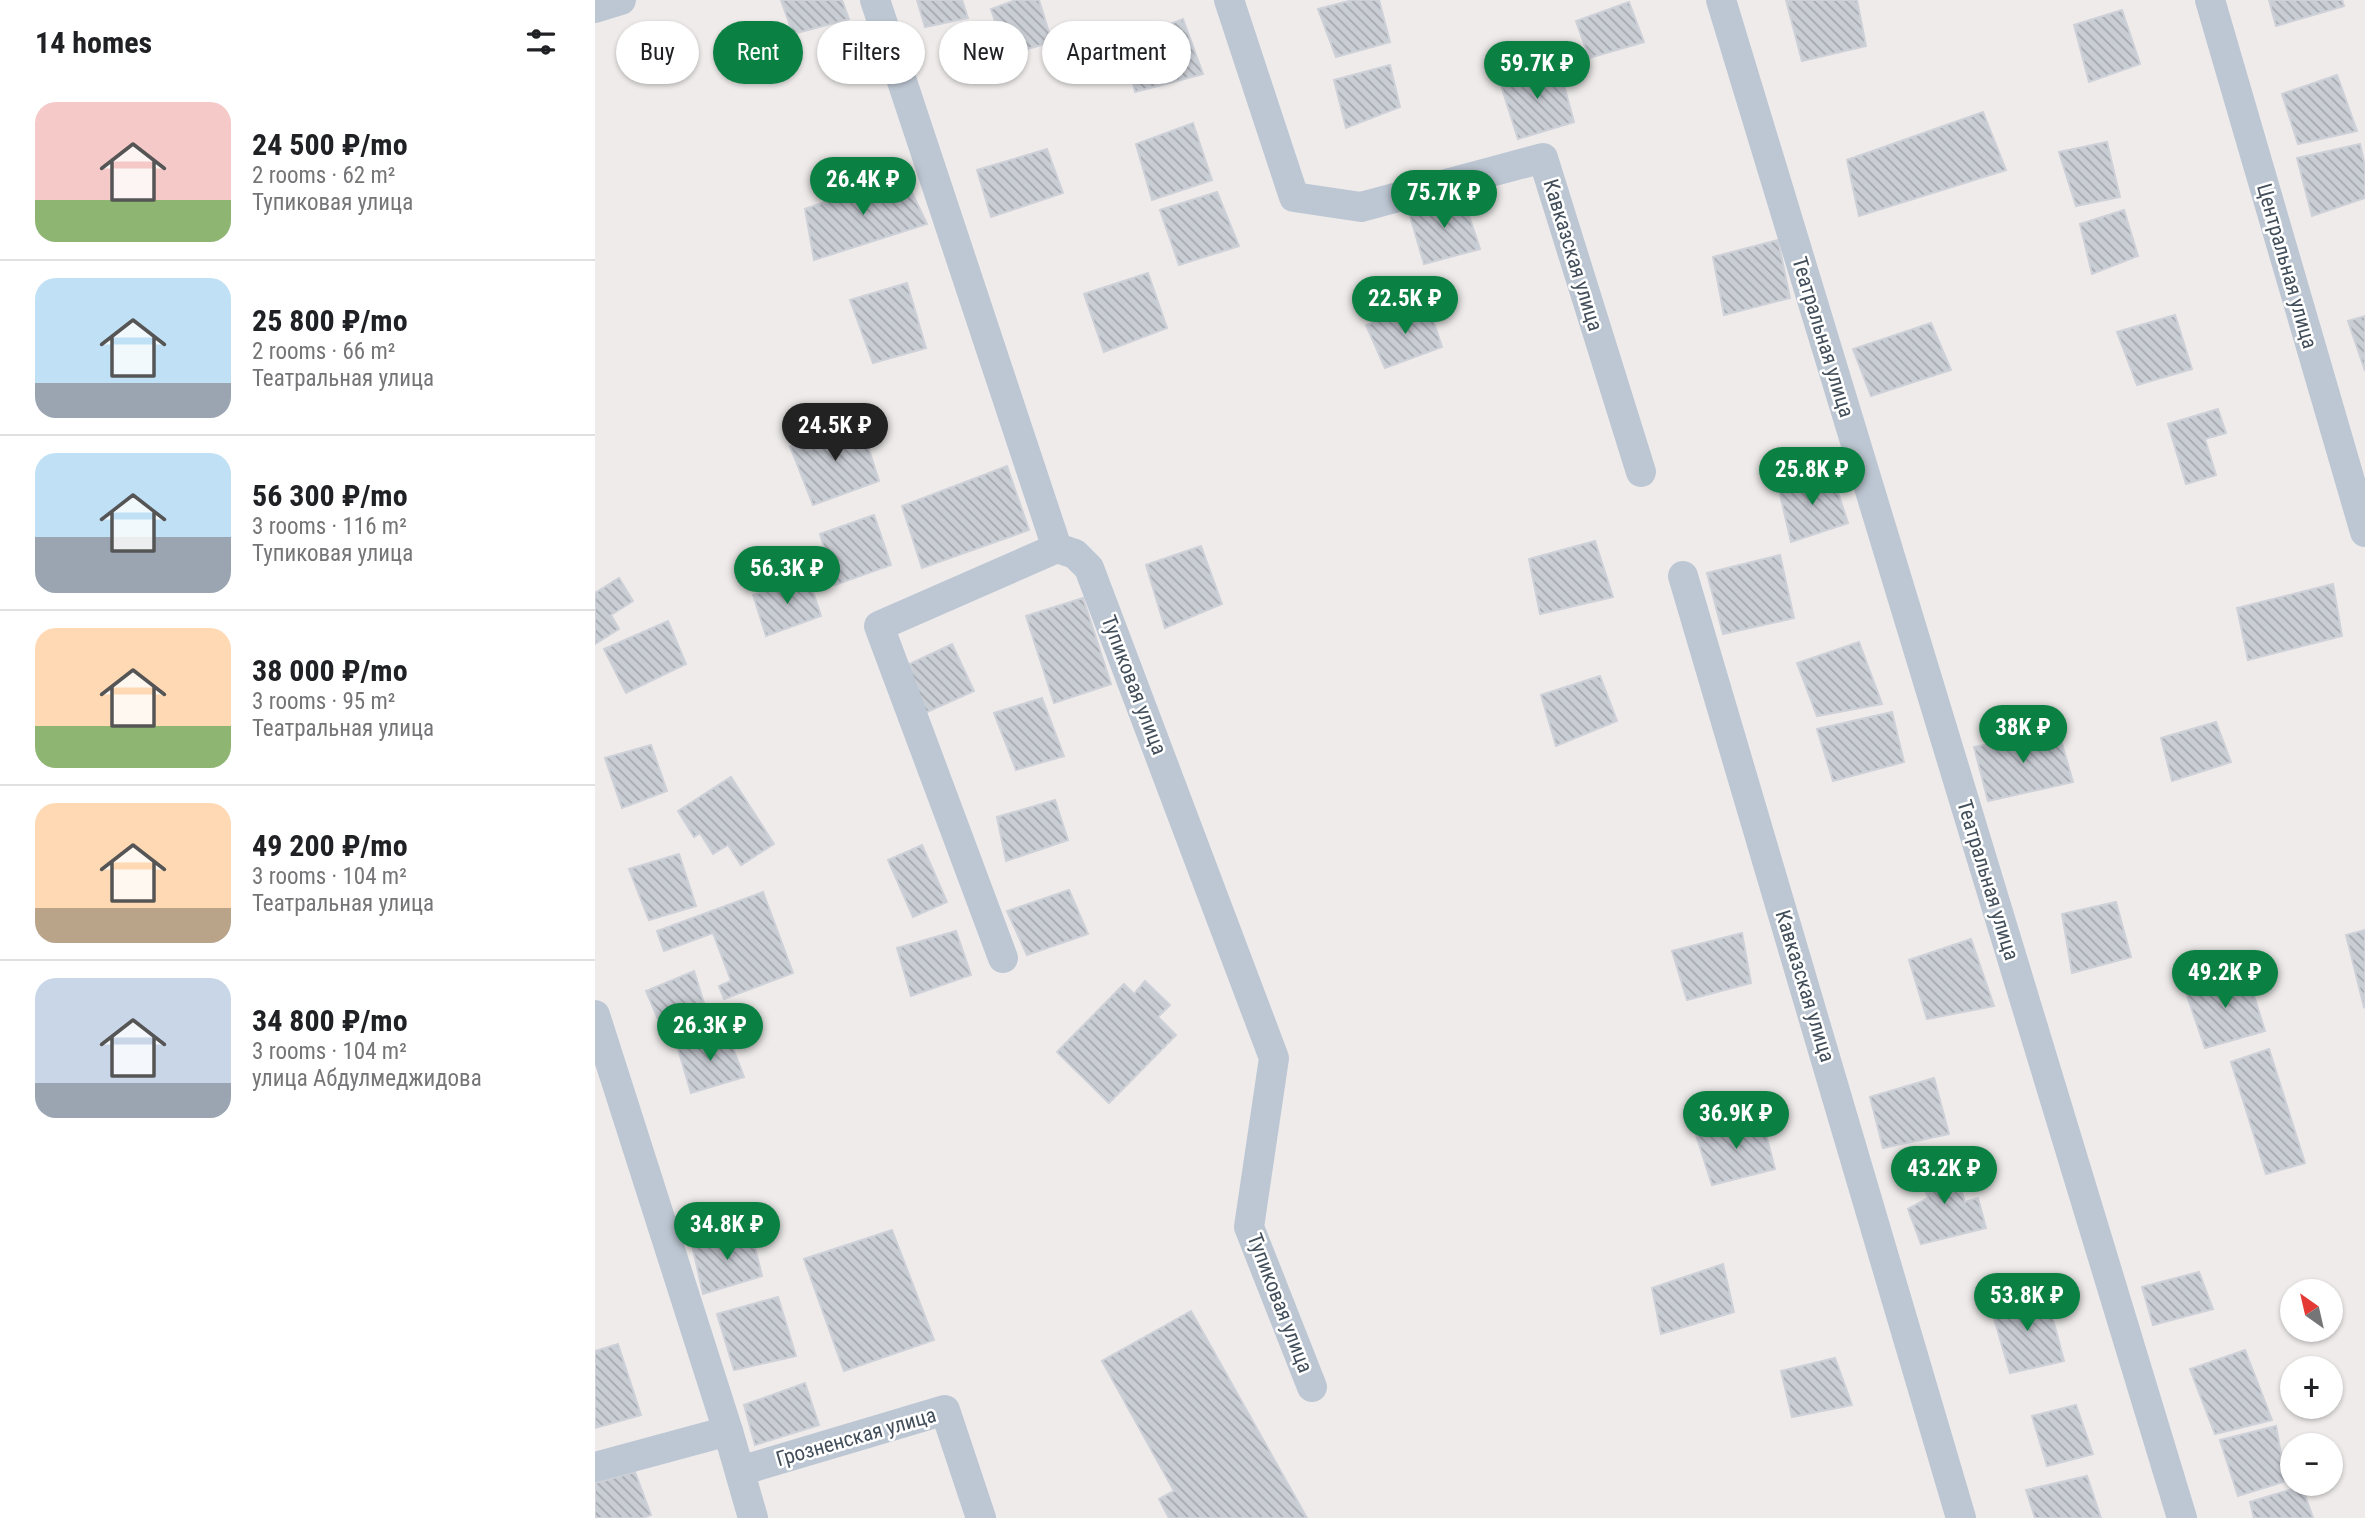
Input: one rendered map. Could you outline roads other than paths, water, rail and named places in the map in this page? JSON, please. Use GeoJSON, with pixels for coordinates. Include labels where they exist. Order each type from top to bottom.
{"type":"FeatureCollection","features":[{"type":"Feature","properties":{"kind":"street"},"geometry":{"type":"LineString","coordinates":[[595,8],[621,0]]}},
{"type":"Feature","properties":{"kind":"street"},"geometry":{"type":"LineString","coordinates":[[875,0],[1057,548],[879,626],[1003,958]]}},
{"type":"Feature","properties":{"kind":"street","name":"Кавказская улица"},"geometry":{"type":"LineString","coordinates":[[1229,0],[1294,197],[1361,207],[1543,158],[1641,472]]}},
{"type":"Feature","properties":{"kind":"street","name":"Театральная улица"},"geometry":{"type":"LineString","coordinates":[[1721,0],[2182,1518]]}},
{"type":"Feature","properties":{"kind":"street","name":"Центральная улица"},"geometry":{"type":"LineString","coordinates":[[2210,0],[2365,532]]}},
{"type":"Feature","properties":{"kind":"street","name":"Тупиковая улица"},"geometry":{"type":"LineString","coordinates":[[1057,548],[1075,554],[1089,568],[1274,1058],[1249,1227],[1312,1387]]}},
{"type":"Feature","properties":{"kind":"street","name":"Кавказская улица"},"geometry":{"type":"LineString","coordinates":[[1683,576],[1961,1518]]}},
{"type":"Feature","properties":{"kind":"street"},"geometry":{"type":"LineString","coordinates":[[595,1014],[728,1431],[753,1518]]}},
{"type":"Feature","properties":{"kind":"street","name":"Грозненская улица"},"geometry":{"type":"LineString","coordinates":[[740,1471],[945,1410],[981,1518]]}},
{"type":"Feature","properties":{"kind":"street"},"geometry":{"type":"LineString","coordinates":[[595,1467],[728,1431]]}}]}
